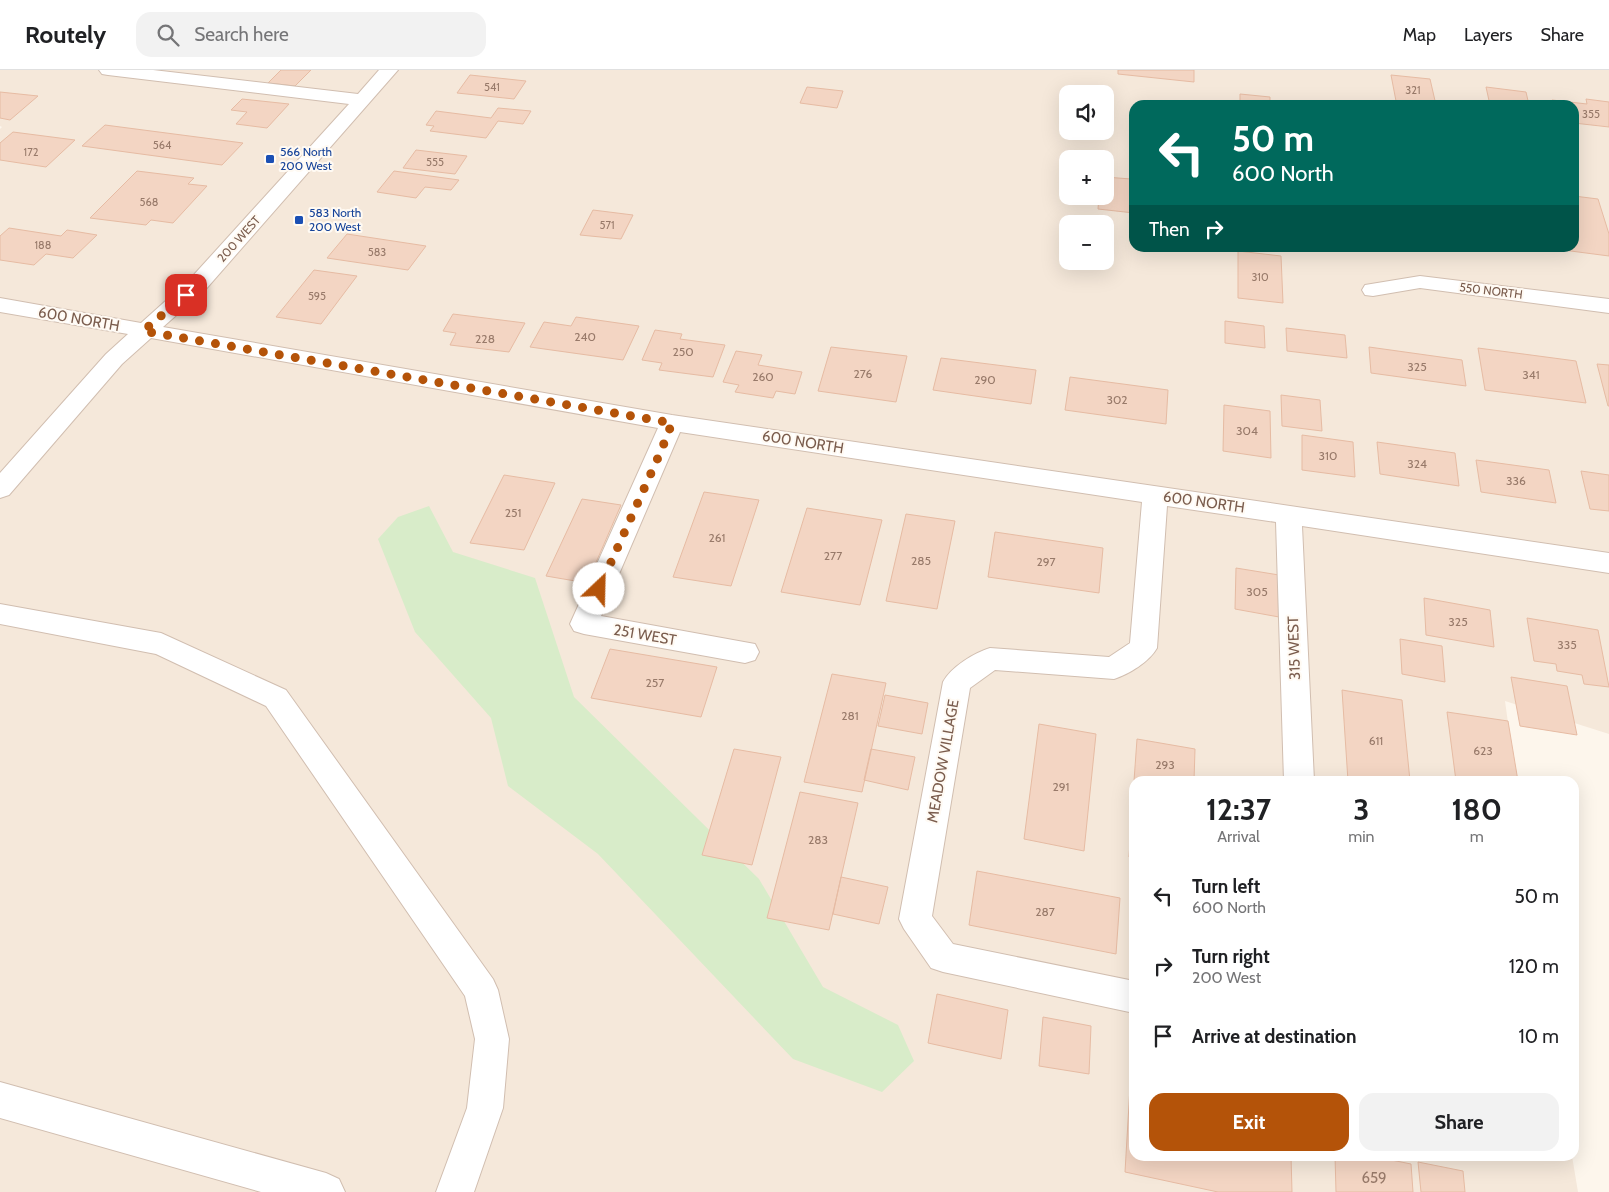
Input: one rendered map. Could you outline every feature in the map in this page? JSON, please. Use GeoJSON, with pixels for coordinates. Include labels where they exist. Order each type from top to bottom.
{"type":"FeatureCollection","features":[{"type":"Feature","properties":{"kind":"street"},"geometry":{"type":"LineString","coordinates":[[108,70],[363,100]]}},
{"type":"Feature","properties":{"kind":"street","name":"200 WEST"},"geometry":{"type":"LineString","coordinates":[[0,489],[114,359],[143,331],[198,284],[389,70]]}},
{"type":"Feature","properties":{"kind":"street","name":"550 NORTH"},"geometry":{"type":"LineString","coordinates":[[1373,290],[1420,282],[1609,306]]}},
{"type":"Feature","properties":{"kind":"street","name":"600 NORTH"},"geometry":{"type":"LineString","coordinates":[[0,305],[672,423],[1609,563]]}},
{"type":"Feature","properties":{"kind":"street","name":"251 WEST"},"geometry":{"type":"LineString","coordinates":[[672,423],[584,624],[745,652]]}},
{"type":"Feature","properties":{"kind":"street","name":"MEADOW VILLAGE"},"geometry":{"type":"LineString","coordinates":[[1129,996],[942,957],[915,918],[957,682],[990,660],[1114,668],[1143,648],[1156,495]]}},
{"type":"Feature","properties":{"kind":"street","name":"315 WEST"},"geometry":{"type":"LineString","coordinates":[[1290,515],[1298,776]]}},
{"type":"Feature","properties":{"kind":"street"},"geometry":{"type":"LineString","coordinates":[[0,614],[162,644],[276,698],[481,990],[492,1039],[485,1108],[455,1192]]}},
{"type":"Feature","properties":{"kind":"street"},"geometry":{"type":"LineString","coordinates":[[0,1100],[326,1192]]}},
{"type":"Feature","properties":{"kind":"shaded area"},"geometry":{"type":"Polygon","coordinates":[[[0,70],[1609,70],[1609,734],[1505,701],[1515,776],[1129,776],[1129,1161],[1573,1161],[1578,1192],[0,1192],[0,129],[2,127],[0,126],[0,70]]]}},
{"type":"Feature","properties":{"kind":"green space"},"geometry":{"type":"Polygon","coordinates":[[[429,506],[453,552],[535,578],[574,697],[759,879],[823,987],[898,1025],[914,1061],[882,1092],[793,1059],[598,854],[508,786],[491,718],[415,632],[378,539],[398,517],[429,506]]]}},
{"type":"Feature","properties":{"kind":"building"},"geometry":{"type":"Polygon","coordinates":[[[281,70],[311,70],[295,86],[268,83],[281,70]]]}},
{"type":"Feature","properties":{"kind":"building"},"geometry":{"type":"Polygon","coordinates":[[[1118,70],[1194,70],[1194,82],[1118,74],[1118,70]]]}},
{"type":"Feature","properties":{"kind":"building"},"geometry":{"type":"Polygon","coordinates":[[[470,75],[526,81],[514,99],[457,93],[470,75]]]}},
{"type":"Feature","properties":{"kind":"building"},"geometry":{"type":"Polygon","coordinates":[[[1391,75],[1430,79],[1435,100],[1396,100],[1391,75]]]}},
{"type":"Feature","properties":{"kind":"building"},"geometry":{"type":"Polygon","coordinates":[[[807,87],[843,91],[837,108],[800,103],[807,87]]]}},
{"type":"Feature","properties":{"kind":"building"},"geometry":{"type":"Polygon","coordinates":[[[1486,87],[1526,92],[1528,100],[1489,100],[1486,87]]]}},
{"type":"Feature","properties":{"kind":"building"},"geometry":{"type":"Polygon","coordinates":[[[0,92],[38,96],[10,120],[0,118],[0,92]]]}},
{"type":"Feature","properties":{"kind":"building"},"geometry":{"type":"Polygon","coordinates":[[[1240,94],[1270,97],[1270,100],[1240,100],[1240,94]]]}},
{"type":"Feature","properties":{"kind":"building"},"geometry":{"type":"Polygon","coordinates":[[[242,99],[289,104],[267,128],[236,124],[247,112],[231,110],[242,99]]]}},
{"type":"Feature","properties":{"kind":"building"},"geometry":{"type":"Polygon","coordinates":[[[1586,99],[1609,102],[1609,127],[1579,124],[1579,103],[1587,104],[1586,99]]]}},
{"type":"Feature","properties":{"kind":"building"},"geometry":{"type":"Polygon","coordinates":[[[498,108],[531,111],[523,124],[498,121],[486,138],[430,131],[434,126],[426,125],[436,111],[491,118],[498,108]]]}},
{"type":"Feature","properties":{"kind":"building"},"geometry":{"type":"Polygon","coordinates":[[[105,125],[243,143],[222,165],[82,146],[105,125]]]}},
{"type":"Feature","properties":{"kind":"building"},"geometry":{"type":"Polygon","coordinates":[[[13,132],[75,140],[46,167],[0,160],[0,143],[13,132]]]}},
{"type":"Feature","properties":{"kind":"building"},"geometry":{"type":"Polygon","coordinates":[[[416,150],[467,156],[455,174],[403,168],[416,150]]]}},
{"type":"Feature","properties":{"kind":"building"},"geometry":{"type":"Polygon","coordinates":[[[137,171],[194,178],[188,184],[207,186],[173,223],[151,220],[146,225],[90,218],[137,171]]]}},
{"type":"Feature","properties":{"kind":"building"},"geometry":{"type":"Polygon","coordinates":[[[394,171],[459,180],[451,190],[425,187],[416,198],[377,192],[394,171]]]}},
{"type":"Feature","properties":{"kind":"building"},"geometry":{"type":"Polygon","coordinates":[[[1114,178],[1129,179],[1129,212],[1098,209],[1098,205],[1114,205],[1114,178]]]}},
{"type":"Feature","properties":{"kind":"building"},"geometry":{"type":"Polygon","coordinates":[[[1579,197],[1598,199],[1609,234],[1609,256],[1578,252],[1579,197]]]}},
{"type":"Feature","properties":{"kind":"building"},"geometry":{"type":"Polygon","coordinates":[[[593,210],[633,215],[621,239],[580,235],[593,210]]]}},
{"type":"Feature","properties":{"kind":"building"},"geometry":{"type":"Polygon","coordinates":[[[9,228],[61,236],[67,230],[97,235],[73,258],[46,254],[34,265],[0,260],[0,236],[9,228]]]}},
{"type":"Feature","properties":{"kind":"building"},"geometry":{"type":"Polygon","coordinates":[[[347,234],[426,246],[408,270],[327,258],[347,234]]]}},
{"type":"Feature","properties":{"kind":"building"},"geometry":{"type":"Polygon","coordinates":[[[1238,252],[1281,256],[1283,303],[1238,298],[1238,252]]]}},
{"type":"Feature","properties":{"kind":"building"},"geometry":{"type":"Polygon","coordinates":[[[314,270],[357,276],[321,324],[276,317],[314,270]]]}},
{"type":"Feature","properties":{"kind":"building"},"geometry":{"type":"Polygon","coordinates":[[[453,314],[525,323],[509,352],[450,345],[456,333],[443,331],[453,314]]]}},
{"type":"Feature","properties":{"kind":"building"},"geometry":{"type":"Polygon","coordinates":[[[576,317],[639,326],[623,360],[530,347],[544,322],[571,326],[576,317]]]}},
{"type":"Feature","properties":{"kind":"building"},"geometry":{"type":"Polygon","coordinates":[[[1225,321],[1264,326],[1265,348],[1225,343],[1225,321]]]}},
{"type":"Feature","properties":{"kind":"building"},"geometry":{"type":"Polygon","coordinates":[[[1286,328],[1345,335],[1347,358],[1287,351],[1286,328]]]}},
{"type":"Feature","properties":{"kind":"building"},"geometry":{"type":"Polygon","coordinates":[[[655,330],[682,334],[680,339],[725,345],[713,377],[659,370],[662,363],[642,360],[655,330]]]}},
{"type":"Feature","properties":{"kind":"building"},"geometry":{"type":"Polygon","coordinates":[[[831,347],[907,356],[896,402],[818,391],[831,347]]]}},
{"type":"Feature","properties":{"kind":"building"},"geometry":{"type":"Polygon","coordinates":[[[1369,347],[1462,360],[1466,386],[1371,373],[1369,347]]]}},
{"type":"Feature","properties":{"kind":"building"},"geometry":{"type":"Polygon","coordinates":[[[1478,348],[1576,361],[1586,403],[1485,390],[1478,348]]]}},
{"type":"Feature","properties":{"kind":"building"},"geometry":{"type":"Polygon","coordinates":[[[736,351],[762,355],[758,365],[802,372],[795,394],[776,391],[773,398],[735,392],[739,385],[723,382],[736,351]]]}},
{"type":"Feature","properties":{"kind":"building"},"geometry":{"type":"Polygon","coordinates":[[[941,358],[1036,370],[1031,404],[933,390],[941,358]]]}},
{"type":"Feature","properties":{"kind":"building"},"geometry":{"type":"Polygon","coordinates":[[[1597,364],[1609,365],[1609,406],[1608,406],[1597,364]]]}},
{"type":"Feature","properties":{"kind":"building"},"geometry":{"type":"Polygon","coordinates":[[[1070,377],[1168,390],[1166,424],[1065,410],[1070,377]]]}},
{"type":"Feature","properties":{"kind":"building"},"geometry":{"type":"Polygon","coordinates":[[[1281,395],[1320,400],[1322,431],[1282,426],[1281,395]]]}},
{"type":"Feature","properties":{"kind":"building"},"geometry":{"type":"Polygon","coordinates":[[[1224,405],[1270,411],[1271,458],[1223,451],[1224,405]]]}},
{"type":"Feature","properties":{"kind":"building"},"geometry":{"type":"Polygon","coordinates":[[[1302,435],[1353,442],[1355,477],[1302,470],[1302,435]]]}},
{"type":"Feature","properties":{"kind":"building"},"geometry":{"type":"Polygon","coordinates":[[[1377,442],[1455,453],[1459,486],[1380,474],[1377,442]]]}},
{"type":"Feature","properties":{"kind":"building"},"geometry":{"type":"Polygon","coordinates":[[[1476,460],[1549,470],[1556,503],[1481,492],[1476,460]]]}},
{"type":"Feature","properties":{"kind":"building"},"geometry":{"type":"Polygon","coordinates":[[[1581,471],[1609,475],[1609,511],[1590,509],[1581,471]]]}},
{"type":"Feature","properties":{"kind":"building"},"geometry":{"type":"Polygon","coordinates":[[[504,475],[555,483],[524,550],[470,543],[504,475]]]}},
{"type":"Feature","properties":{"kind":"building"},"geometry":{"type":"Polygon","coordinates":[[[704,492],[759,500],[731,586],[673,577],[704,492]]]}},
{"type":"Feature","properties":{"kind":"building"},"geometry":{"type":"Polygon","coordinates":[[[582,499],[621,505],[587,583],[546,576],[582,499]]]}},
{"type":"Feature","properties":{"kind":"building"},"geometry":{"type":"Polygon","coordinates":[[[807,508],[882,520],[860,605],[781,592],[807,508]]]}},
{"type":"Feature","properties":{"kind":"building"},"geometry":{"type":"Polygon","coordinates":[[[906,514],[955,521],[937,609],[886,601],[906,514]]]}},
{"type":"Feature","properties":{"kind":"building"},"geometry":{"type":"Polygon","coordinates":[[[995,532],[1103,548],[1099,593],[988,577],[995,532]]]}},
{"type":"Feature","properties":{"kind":"building"},"geometry":{"type":"Polygon","coordinates":[[[1236,568],[1279,575],[1279,617],[1235,609],[1236,568]]]}},
{"type":"Feature","properties":{"kind":"building"},"geometry":{"type":"Polygon","coordinates":[[[1424,598],[1490,610],[1494,647],[1426,635],[1424,598]]]}},
{"type":"Feature","properties":{"kind":"building"},"geometry":{"type":"Polygon","coordinates":[[[1527,618],[1598,630],[1609,687],[1584,684],[1582,675],[1557,671],[1556,664],[1534,661],[1527,618]]]}},
{"type":"Feature","properties":{"kind":"building"},"geometry":{"type":"Polygon","coordinates":[[[1400,639],[1442,646],[1445,682],[1402,674],[1400,639]]]}},
{"type":"Feature","properties":{"kind":"building"},"geometry":{"type":"Polygon","coordinates":[[[610,649],[717,667],[701,717],[591,698],[610,649]]]}},
{"type":"Feature","properties":{"kind":"building"},"geometry":{"type":"Polygon","coordinates":[[[832,674],[886,683],[862,792],[804,782],[832,674]]]}},
{"type":"Feature","properties":{"kind":"building"},"geometry":{"type":"Polygon","coordinates":[[[1511,677],[1567,686],[1577,735],[1520,726],[1511,677]]]}},
{"type":"Feature","properties":{"kind":"building"},"geometry":{"type":"Polygon","coordinates":[[[1342,690],[1402,700],[1410,776],[1348,776],[1342,690]]]}},
{"type":"Feature","properties":{"kind":"building"},"geometry":{"type":"Polygon","coordinates":[[[885,695],[928,703],[922,734],[878,726],[885,695]]]}},
{"type":"Feature","properties":{"kind":"building"},"geometry":{"type":"Polygon","coordinates":[[[1447,712],[1508,721],[1517,776],[1455,776],[1447,712]]]}},
{"type":"Feature","properties":{"kind":"building"},"geometry":{"type":"Polygon","coordinates":[[[1039,724],[1096,734],[1084,851],[1024,839],[1039,724]]]}},
{"type":"Feature","properties":{"kind":"building"},"geometry":{"type":"Polygon","coordinates":[[[1137,739],[1195,749],[1194,776],[1134,776],[1137,739]]]}},
{"type":"Feature","properties":{"kind":"building"},"geometry":{"type":"Polygon","coordinates":[[[734,749],[781,757],[752,865],[702,855],[734,749]]]}},
{"type":"Feature","properties":{"kind":"building"},"geometry":{"type":"Polygon","coordinates":[[[871,749],[915,757],[908,790],[864,780],[871,749]]]}},
{"type":"Feature","properties":{"kind":"building"},"geometry":{"type":"Polygon","coordinates":[[[800,792],[858,803],[829,930],[767,918],[800,792]]]}},
{"type":"Feature","properties":{"kind":"building"},"geometry":{"type":"Polygon","coordinates":[[[977,871],[1120,898],[1116,954],[969,925],[977,871]]]}},
{"type":"Feature","properties":{"kind":"building"},"geometry":{"type":"Polygon","coordinates":[[[841,877],[888,887],[879,924],[833,914],[841,877]]]}},
{"type":"Feature","properties":{"kind":"building"},"geometry":{"type":"Polygon","coordinates":[[[937,994],[1008,1010],[1001,1059],[928,1043],[937,994]]]}},
{"type":"Feature","properties":{"kind":"building"},"geometry":{"type":"Polygon","coordinates":[[[1043,1017],[1091,1026],[1089,1074],[1039,1066],[1043,1017]]]}},
{"type":"Feature","properties":{"kind":"building"},"geometry":{"type":"Polygon","coordinates":[[[1129,1104],[1129,1161],[1291,1161],[1292,1192],[1218,1192],[1125,1172],[1129,1104]]]}},
{"type":"Feature","properties":{"kind":"building"},"geometry":{"type":"Polygon","coordinates":[[[1335,1161],[1396,1161],[1411,1164],[1413,1192],[1336,1192],[1335,1161]]]}},
{"type":"Feature","properties":{"kind":"building"},"geometry":{"type":"Polygon","coordinates":[[[1418,1162],[1463,1171],[1465,1192],[1421,1192],[1418,1162]]]}},
{"type":"Feature","properties":{"kind":"place","name":"566 North 200 West"},"geometry":{"type":"Point","coordinates":[270,159]}},
{"type":"Feature","properties":{"kind":"place","name":"583 North 200 West"},"geometry":{"type":"Point","coordinates":[299,220]}},
{"type":"Feature","properties":{"kind":"route"},"geometry":{"type":"LineString","coordinates":[[186,295],[143,331],[672,423],[599,589]]}}]}
